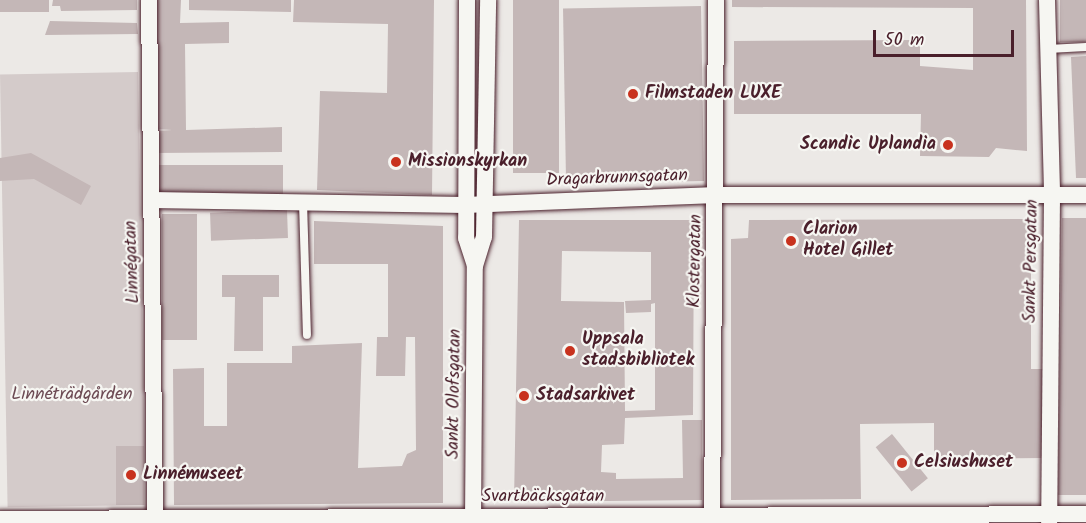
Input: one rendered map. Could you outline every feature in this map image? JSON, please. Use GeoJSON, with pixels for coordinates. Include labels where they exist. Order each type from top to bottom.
{"type":"FeatureCollection","features":[{"type":"Feature","properties":{"kind":"street","name":"Linnégatan"},"geometry":{"type":"LineString","coordinates":[[150,0],[155,522]]}},
{"type":"Feature","properties":{"kind":"street","name":"Sankt Olofsgatan"},"geometry":{"type":"LineString","coordinates":[[467,0],[466,238],[476,266]]}},
{"type":"Feature","properties":{"kind":"street","name":"Sankt Olofsgatan"},"geometry":{"type":"LineString","coordinates":[[473,520],[476,266],[484,237],[488,0]]}},
{"type":"Feature","properties":{"kind":"street","name":"Klostergatan"},"geometry":{"type":"LineString","coordinates":[[712,519],[717,195],[716,0]]}},
{"type":"Feature","properties":{"kind":"street","name":"Sankt Persgatan"},"geometry":{"type":"LineString","coordinates":[[1047,0],[1052,196],[1049,518]]}},
{"type":"Feature","properties":{"kind":"street","name":"Dragarbrunnsgatan"},"geometry":{"type":"LineString","coordinates":[[151,200],[465,205],[717,195],[1086,195]]}},
{"type":"Feature","properties":{"kind":"street","name":"Svartbäcksgatan"},"geometry":{"type":"LineString","coordinates":[[0,519],[155,522],[1049,518],[1086,514]]}},
{"type":"Feature","properties":{"kind":"lane"},"geometry":{"type":"LineString","coordinates":[[1048,49],[1086,47]]}},
{"type":"Feature","properties":{"kind":"lane"},"geometry":{"type":"LineString","coordinates":[[303,202],[307,335]]}},
{"type":"Feature","properties":{"kind":"green space","name":"Linnéträdgården"},"geometry":{"type":"Polygon","coordinates":[[[138,72],[146,505],[8,507],[0,74],[138,72]]]}},
{"type":"Feature","properties":{"kind":"building"},"geometry":{"type":"Polygon","coordinates":[[[0,0],[49,0],[49,12],[0,12],[0,0]]]}},
{"type":"Feature","properties":{"kind":"building"},"geometry":{"type":"Polygon","coordinates":[[[53,0],[137,0],[137,10],[61,11],[60,6],[52,6],[53,0]]]}},
{"type":"Feature","properties":{"kind":"building"},"geometry":{"type":"Polygon","coordinates":[[[154,0],[181,0],[180,23],[229,22],[229,43],[185,44],[186,130],[282,127],[282,152],[154,153],[155,131],[172,130],[155,129],[154,0]]]}},
{"type":"Feature","properties":{"kind":"building"},"geometry":{"type":"Polygon","coordinates":[[[189,0],[291,0],[291,12],[189,10],[189,0]]]}},
{"type":"Feature","properties":{"kind":"building"},"geometry":{"type":"Polygon","coordinates":[[[294,0],[434,0],[432,195],[317,190],[320,91],[387,93],[388,24],[293,22],[294,0]]]}},
{"type":"Feature","properties":{"kind":"building"},"geometry":{"type":"Polygon","coordinates":[[[513,0],[559,0],[559,173],[513,173],[513,0]]]}},
{"type":"Feature","properties":{"kind":"building"},"geometry":{"type":"Polygon","coordinates":[[[732,0],[1026,0],[1027,151],[996,148],[989,157],[920,156],[921,114],[734,114],[734,41],[920,40],[920,66],[973,70],[973,8],[732,7],[732,0]]]}},
{"type":"Feature","properties":{"kind":"building"},"geometry":{"type":"Polygon","coordinates":[[[1060,0],[1086,0],[1086,42],[1060,42],[1060,0]]]}},
{"type":"Feature","properties":{"kind":"building","name":"Filmstaden LUXE"},"geometry":{"type":"Polygon","coordinates":[[[701,6],[704,181],[566,183],[563,8],[701,6]]]}},
{"type":"Feature","properties":{"kind":"building"},"geometry":{"type":"Polygon","coordinates":[[[50,21],[137,23],[138,34],[45,35],[50,21]]]}},
{"type":"Feature","properties":{"kind":"building"},"geometry":{"type":"Polygon","coordinates":[[[1086,56],[1086,178],[1076,178],[1071,57],[1086,56]]]}},
{"type":"Feature","properties":{"kind":"building"},"geometry":{"type":"Polygon","coordinates":[[[31,153],[91,186],[81,205],[34,179],[0,181],[0,158],[31,153]]]}},
{"type":"Feature","properties":{"kind":"building"},"geometry":{"type":"Polygon","coordinates":[[[156,165],[283,165],[283,194],[156,194],[156,165]]]}},
{"type":"Feature","properties":{"kind":"building"},"geometry":{"type":"Polygon","coordinates":[[[287,210],[288,238],[211,241],[210,213],[287,210]]]}},
{"type":"Feature","properties":{"kind":"building"},"geometry":{"type":"Polygon","coordinates":[[[162,214],[197,214],[197,340],[162,340],[162,214]]]}},
{"type":"Feature","properties":{"kind":"building"},"geometry":{"type":"Polygon","coordinates":[[[1062,218],[1086,218],[1086,495],[1058,495],[1062,218]]]}},
{"type":"Feature","properties":{"kind":"building"},"geometry":{"type":"Polygon","coordinates":[[[1031,219],[1031,369],[1043,369],[1042,458],[934,459],[934,423],[860,424],[861,499],[731,500],[731,239],[748,238],[749,220],[1031,219]]]}},
{"type":"Feature","properties":{"kind":"building","name":"Uppsala stadsbibliotek"},"geometry":{"type":"Polygon","coordinates":[[[519,220],[694,220],[693,415],[625,418],[624,444],[602,445],[601,472],[616,473],[616,479],[683,478],[682,420],[702,420],[702,500],[514,502],[519,220]],[[562,251],[561,301],[624,302],[625,411],[655,410],[655,303],[651,304],[651,312],[626,313],[625,301],[651,300],[651,252],[562,251]]]}},
{"type":"Feature","properties":{"kind":"building"},"geometry":{"type":"Polygon","coordinates":[[[314,221],[443,226],[443,503],[174,505],[173,369],[204,368],[204,426],[227,426],[227,363],[292,363],[292,346],[362,343],[358,468],[402,466],[407,454],[416,450],[415,337],[406,337],[405,376],[376,376],[377,337],[388,337],[388,264],[314,264],[314,221]]]}},
{"type":"Feature","properties":{"kind":"building"},"geometry":{"type":"Polygon","coordinates":[[[222,275],[279,275],[279,297],[263,297],[263,351],[234,351],[235,297],[222,297],[222,275]]]}},
{"type":"Feature","properties":{"kind":"building","name":"Celsiushuset"},"geometry":{"type":"Polygon","coordinates":[[[892,434],[928,478],[912,492],[876,447],[892,434]]]}},
{"type":"Feature","properties":{"kind":"building","name":"Linnémuseet"},"geometry":{"type":"Polygon","coordinates":[[[116,446],[144,446],[144,505],[116,505],[116,446]]]}},
{"type":"Feature","properties":{"kind":"place","name":"Filmstaden LUXE"},"geometry":{"type":"Point","coordinates":[633,94]}},
{"type":"Feature","properties":{"kind":"place","name":"Scandic Uplandia"},"geometry":{"type":"Point","coordinates":[948,145]}},
{"type":"Feature","properties":{"kind":"place","name":"Missionskyrkan"},"geometry":{"type":"Point","coordinates":[396,162]}},
{"type":"Feature","properties":{"kind":"place","name":"Clarion Hotel Gillet"},"geometry":{"type":"Point","coordinates":[791,241]}},
{"type":"Feature","properties":{"kind":"place","name":"Uppsala stadsbibliotek"},"geometry":{"type":"Point","coordinates":[570,351]}},
{"type":"Feature","properties":{"kind":"place","name":"Stadsarkivet"},"geometry":{"type":"Point","coordinates":[524,396]}},
{"type":"Feature","properties":{"kind":"place","name":"Celsiushuset"},"geometry":{"type":"Point","coordinates":[902,463]}},
{"type":"Feature","properties":{"kind":"place","name":"Linnémuseet"},"geometry":{"type":"Point","coordinates":[131,475]}}]}
